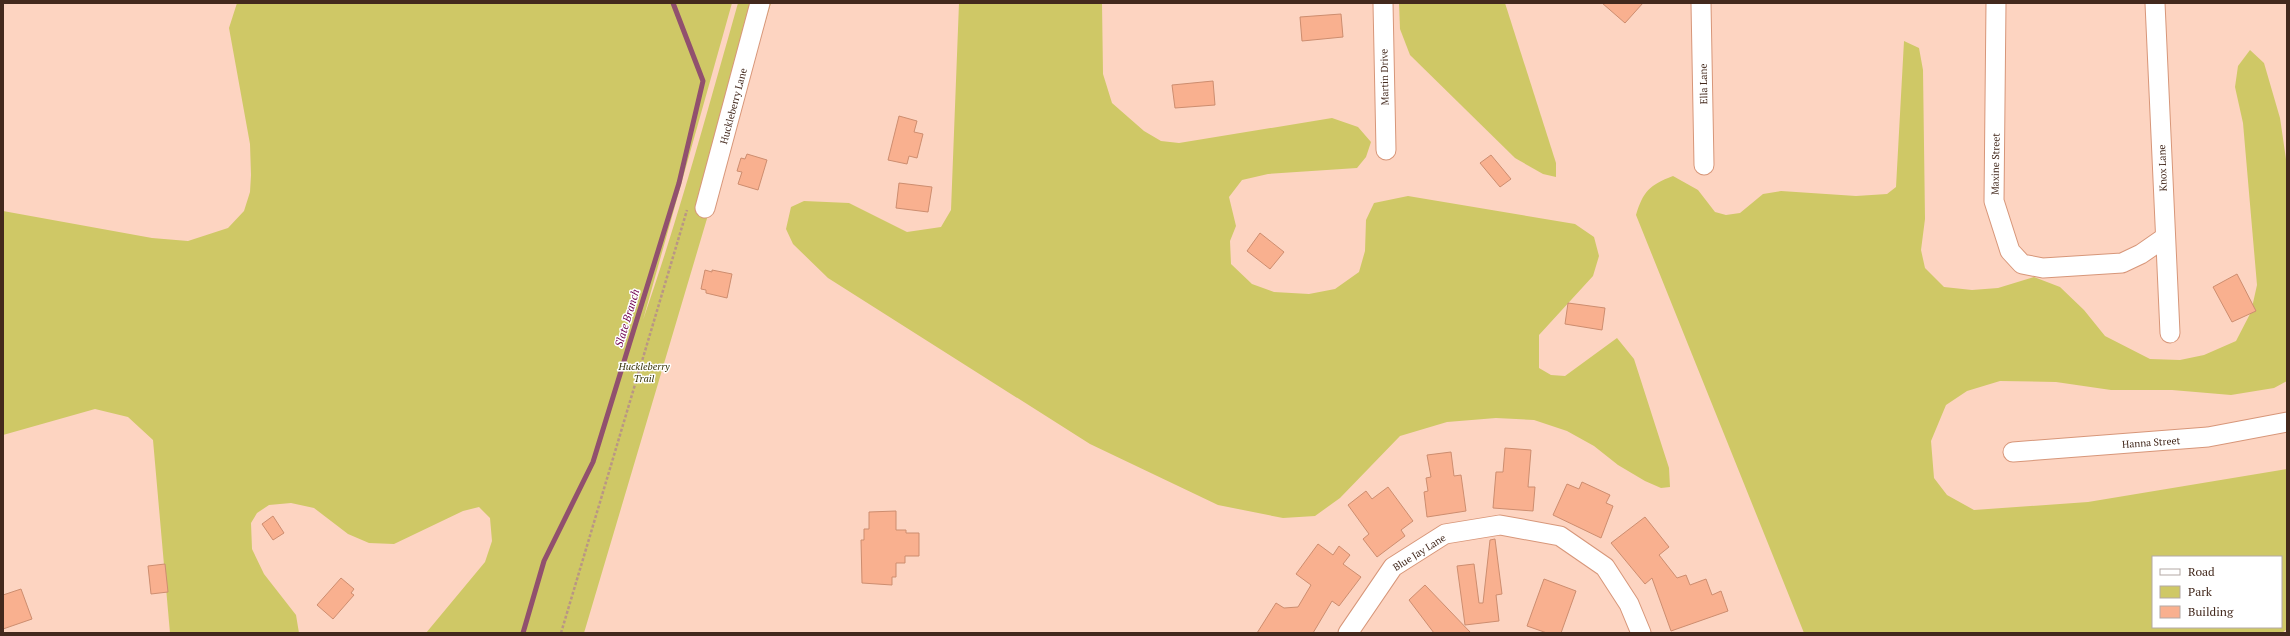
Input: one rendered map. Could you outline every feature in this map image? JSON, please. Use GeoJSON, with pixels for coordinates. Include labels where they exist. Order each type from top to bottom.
{"type":"FeatureCollection","features":[{"type":"Feature","properties":{"kind":"street","name":"Huckleberry Lane"},"geometry":{"type":"LineString","coordinates":[[696,208],[760,3]]}},
{"type":"Feature","properties":{"kind":"street","name":"Martin Drive"},"geometry":{"type":"LineString","coordinates":[[1382,3],[1386,150]]}},
{"type":"Feature","properties":{"kind":"street","name":"Ella Lane"},"geometry":{"type":"LineString","coordinates":[[1701,3],[1704,165]]}},
{"type":"Feature","properties":{"kind":"street","name":"Maxine Street"},"geometry":{"type":"LineString","coordinates":[[1996,3],[1994,201],[2010,251],[2022,264],[2043,268],[2122,263],[2141,254],[2164,238]]}},
{"type":"Feature","properties":{"kind":"street","name":"Knox Lane"},"geometry":{"type":"LineString","coordinates":[[2155,3],[2164,238],[2170,333]]}},
{"type":"Feature","properties":{"kind":"street","name":"Hanna Street"},"geometry":{"type":"LineString","coordinates":[[2013,452],[2208,437],[2287,422]]}},
{"type":"Feature","properties":{"kind":"street","name":"Blue Jay Lane"},"geometry":{"type":"LineString","coordinates":[[1348,633],[1393,567],[1445,534],[1500,525],[1560,536],[1605,567],[1629,604],[1641,633]]}},
{"type":"Feature","properties":{"kind":"path"},"geometry":{"type":"LineString","coordinates":[[561,633],[696,208]]}},
{"type":"Feature","properties":{"kind":"green space","name":"Huckleberry Trail"},"geometry":{"type":"Polygon","coordinates":[[[237,3],[732,3],[643,320],[681,202],[738,3],[771,3],[584,633],[426,633],[485,562],[492,541],[490,518],[479,507],[463,511],[394,544],[369,543],[348,534],[314,508],[291,503],[269,505],[257,513],[251,523],[252,549],[264,574],[296,615],[299,633],[170,633],[153,440],[128,417],[95,409],[3,435],[3,211],[152,238],[188,241],[228,228],[244,211],[250,192],[251,175],[250,144],[229,28],[237,3]]]}},
{"type":"Feature","properties":{"kind":"green space"},"geometry":{"type":"Polygon","coordinates":[[[959,3],[1102,3],[1103,74],[1112,103],[1144,131],[1161,141],[1179,143],[1332,118],[1358,127],[1371,142],[1366,157],[1357,168],[1268,174],[1242,180],[1229,197],[1236,226],[1230,241],[1231,264],[1252,284],[1274,292],[1309,294],[1335,289],[1359,272],[1365,251],[1366,220],[1374,203],[1408,196],[1575,224],[1594,237],[1599,256],[1593,276],[1539,335],[1539,368],[1551,375],[1565,376],[1617,338],[1634,359],[1669,468],[1670,487],[1661,488],[1645,481],[1618,465],[1594,446],[1567,431],[1534,420],[1496,418],[1447,422],[1400,436],[1340,498],[1315,516],[1283,518],[1218,505],[1090,444],[828,278],[793,244],[786,229],[791,207],[804,201],[849,203],[907,232],[941,227],[951,210],[959,3]]]}},
{"type":"Feature","properties":{"kind":"green space"},"geometry":{"type":"Polygon","coordinates":[[[1399,3],[1505,3],[1556,163],[1556,177],[1543,174],[1515,158],[1410,55],[1400,29],[1399,3]]]}},
{"type":"Feature","properties":{"kind":"green space"},"geometry":{"type":"Polygon","coordinates":[[[1904,41],[1919,48],[1923,70],[1925,219],[1921,250],[1925,268],[1944,287],[1972,290],[1998,288],[2034,277],[2060,287],[2084,310],[2105,336],[2150,359],[2180,360],[2204,355],[2236,341],[2251,312],[2257,285],[2243,123],[2235,87],[2238,66],[2250,50],[2264,63],[2280,118],[2287,166],[2287,381],[2274,388],[2231,395],[2172,390],[2111,390],[2056,382],[2000,381],[1967,391],[1946,405],[1931,441],[1934,478],[1947,495],[1974,510],[2088,502],[2287,469],[2287,629],[2282,633],[1804,633],[1636,215],[1641,200],[1648,190],[1665,179],[1673,176],[1698,190],[1715,212],[1726,215],[1740,213],[1763,194],[1781,191],[1856,196],[1887,194],[1896,187],[1904,41]]]}},
{"type":"Feature","properties":{"kind":"building"},"geometry":{"type":"Polygon","coordinates":[[[1602,3],[1643,3],[1625,23],[1602,3]]]}},
{"type":"Feature","properties":{"kind":"building"},"geometry":{"type":"Polygon","coordinates":[[[1341,14],[1343,37],[1302,41],[1300,17],[1341,14]]]}},
{"type":"Feature","properties":{"kind":"building"},"geometry":{"type":"Polygon","coordinates":[[[1213,81],[1215,105],[1175,108],[1172,85],[1213,81]]]}},
{"type":"Feature","properties":{"kind":"building"},"geometry":{"type":"Polygon","coordinates":[[[899,116],[917,121],[914,132],[923,134],[917,158],[909,156],[907,164],[888,160],[899,116]]]}},
{"type":"Feature","properties":{"kind":"building"},"geometry":{"type":"Polygon","coordinates":[[[747,154],[767,160],[758,190],[738,184],[742,172],[737,171],[741,158],[745,159],[747,154]]]}},
{"type":"Feature","properties":{"kind":"building"},"geometry":{"type":"Polygon","coordinates":[[[1491,155],[1511,179],[1500,187],[1480,163],[1491,155]]]}},
{"type":"Feature","properties":{"kind":"building"},"geometry":{"type":"Polygon","coordinates":[[[899,183],[932,187],[928,212],[896,208],[899,183]]]}},
{"type":"Feature","properties":{"kind":"building"},"geometry":{"type":"Polygon","coordinates":[[[1260,233],[1284,252],[1270,269],[1247,251],[1260,233]]]}},
{"type":"Feature","properties":{"kind":"building"},"geometry":{"type":"Polygon","coordinates":[[[705,270],[732,274],[727,298],[706,293],[706,290],[701,289],[705,270]]]}},
{"type":"Feature","properties":{"kind":"building"},"geometry":{"type":"Polygon","coordinates":[[[2237,274],[2256,311],[2232,322],[2213,287],[2237,274]]]}},
{"type":"Feature","properties":{"kind":"building"},"geometry":{"type":"Polygon","coordinates":[[[1568,303],[1605,308],[1602,330],[1565,324],[1568,303]]]}},
{"type":"Feature","properties":{"kind":"building"},"geometry":{"type":"Polygon","coordinates":[[[1505,448],[1531,450],[1528,487],[1535,487],[1533,511],[1493,508],[1496,472],[1503,472],[1505,448]]]}},
{"type":"Feature","properties":{"kind":"building"},"geometry":{"type":"Polygon","coordinates":[[[1451,452],[1454,476],[1461,475],[1466,511],[1427,517],[1424,492],[1428,491],[1426,478],[1431,477],[1427,455],[1451,452]]]}},
{"type":"Feature","properties":{"kind":"building"},"geometry":{"type":"Polygon","coordinates":[[[1582,482],[1610,495],[1606,503],[1613,506],[1601,538],[1553,515],[1567,484],[1579,489],[1582,482]]]}},
{"type":"Feature","properties":{"kind":"building"},"geometry":{"type":"Polygon","coordinates":[[[1388,487],[1413,521],[1401,530],[1405,536],[1377,557],[1363,539],[1369,534],[1348,505],[1366,491],[1372,499],[1388,487]]]}},
{"type":"Feature","properties":{"kind":"building"},"geometry":{"type":"Polygon","coordinates":[[[896,511],[896,530],[906,530],[906,533],[919,533],[919,556],[905,556],[905,563],[896,563],[896,577],[892,577],[892,585],[862,583],[861,540],[864,540],[864,529],[869,529],[869,512],[896,511]]]}},
{"type":"Feature","properties":{"kind":"building"},"geometry":{"type":"Polygon","coordinates":[[[273,516],[284,533],[273,540],[262,524],[273,516]]]}},
{"type":"Feature","properties":{"kind":"building"},"geometry":{"type":"Polygon","coordinates":[[[1645,517],[1669,547],[1659,555],[1677,578],[1686,575],[1690,585],[1706,579],[1712,595],[1721,591],[1728,611],[1671,631],[1652,578],[1645,584],[1611,543],[1645,517]]]}},
{"type":"Feature","properties":{"kind":"building"},"geometry":{"type":"Polygon","coordinates":[[[1495,539],[1502,594],[1496,595],[1499,621],[1465,625],[1457,566],[1474,564],[1479,603],[1483,603],[1490,540],[1495,539]]]}},
{"type":"Feature","properties":{"kind":"building"},"geometry":{"type":"Polygon","coordinates":[[[1318,544],[1333,555],[1339,546],[1350,555],[1343,564],[1361,577],[1339,606],[1332,601],[1313,633],[1257,633],[1276,603],[1284,608],[1298,607],[1311,585],[1296,574],[1318,544]]]}},
{"type":"Feature","properties":{"kind":"building"},"geometry":{"type":"Polygon","coordinates":[[[165,564],[168,592],[151,594],[148,566],[165,564]]]}},
{"type":"Feature","properties":{"kind":"building"},"geometry":{"type":"Polygon","coordinates":[[[341,578],[354,589],[351,593],[354,595],[333,619],[317,605],[341,578]]]}},
{"type":"Feature","properties":{"kind":"building"},"geometry":{"type":"Polygon","coordinates":[[[1544,579],[1576,591],[1561,633],[1547,633],[1527,626],[1544,579]]]}},
{"type":"Feature","properties":{"kind":"building"},"geometry":{"type":"Polygon","coordinates":[[[1425,585],[1471,633],[1434,633],[1409,600],[1425,585]]]}},
{"type":"Feature","properties":{"kind":"building"},"geometry":{"type":"Polygon","coordinates":[[[21,589],[32,619],[3,629],[3,595],[21,589]]]}},
{"type":"Feature","properties":{"kind":"waterway","name":"Slate Branch"},"geometry":{"type":"LineString","coordinates":[[523,633],[544,561],[593,462],[679,183],[703,81],[673,3]]}}]}
